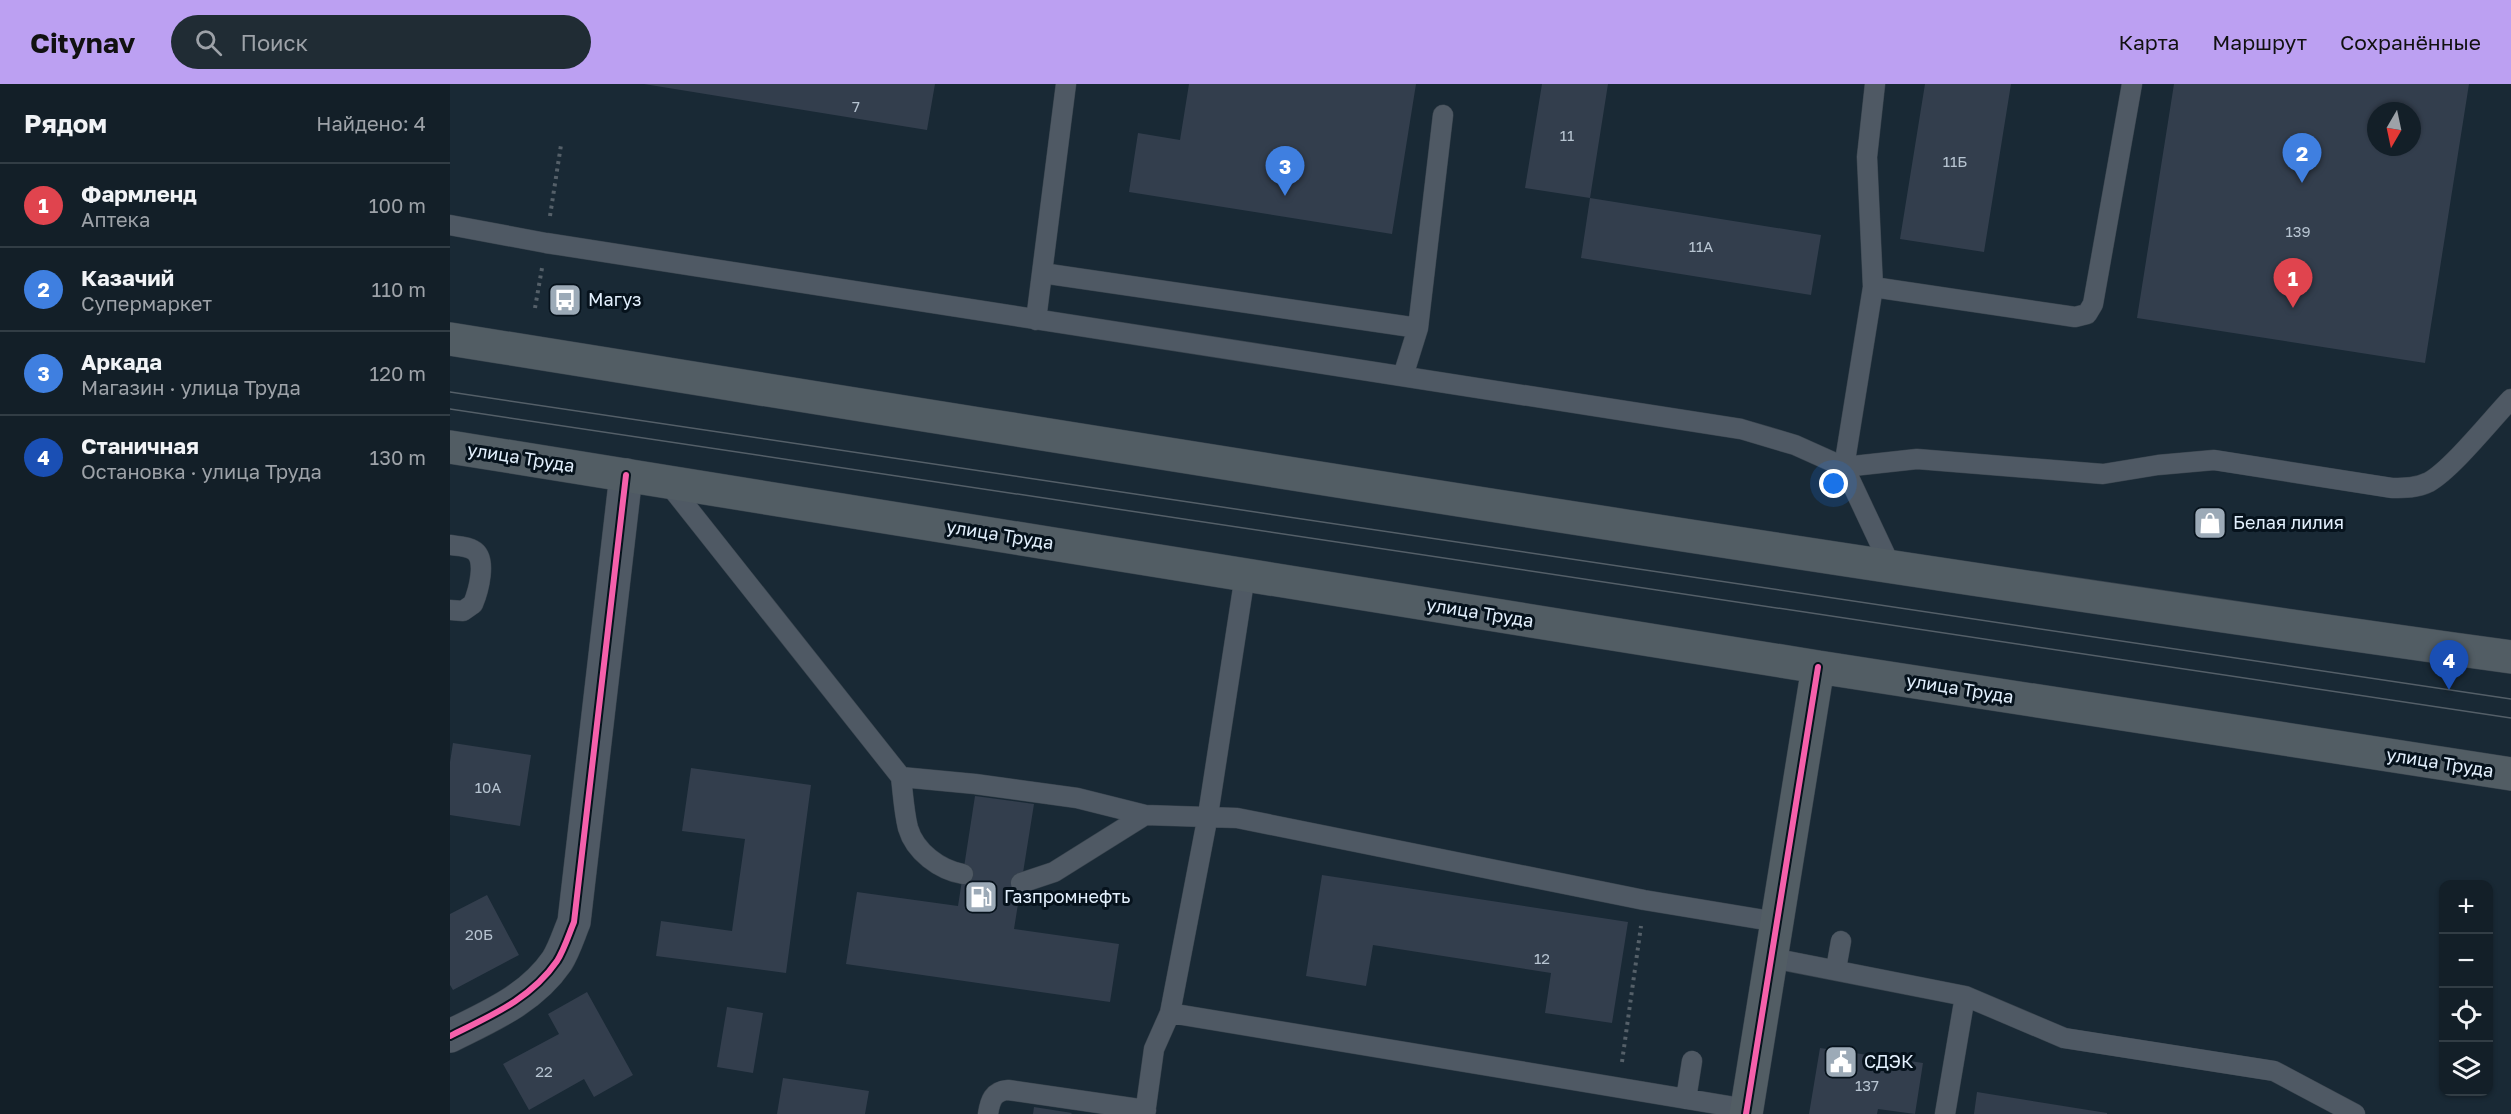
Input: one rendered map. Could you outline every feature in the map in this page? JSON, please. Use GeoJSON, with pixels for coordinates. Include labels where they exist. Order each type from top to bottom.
{"type":"FeatureCollection","features":[{"type":"Feature","properties":{"kind":"main road"},"geometry":{"type":"LineString","coordinates":[[450,339],[1398,492],[1891,567],[2511,657]]}},
{"type":"Feature","properties":{"kind":"main road","name":"улица Труда"},"geometry":{"type":"LineString","coordinates":[[450,447],[1818,667],[2511,774]]}},
{"type":"Feature","properties":{"kind":"main road"},"geometry":{"type":"LineString","coordinates":[[2444,648],[2511,639]]}},
{"type":"Feature","properties":{"kind":"main road"},"geometry":{"type":"LineString","coordinates":[[1747,1111],[1818,667]]}},
{"type":"Feature","properties":{"kind":"main road"},"geometry":{"type":"LineString","coordinates":[[2460,766],[2511,797]]}},
{"type":"Feature","properties":{"kind":"street"},"geometry":{"type":"LineString","coordinates":[[450,1036],[506,1008],[533,989],[558,960],[574,922],[626,475]]}},
{"type":"Feature","properties":{"kind":"lane"},"geometry":{"type":"LineString","coordinates":[[1036,320],[1066,84]]}},
{"type":"Feature","properties":{"kind":"lane"},"geometry":{"type":"LineString","coordinates":[[1875,84],[1867,157],[1873,287],[1844,467],[1891,567]]}},
{"type":"Feature","properties":{"kind":"lane"},"geometry":{"type":"LineString","coordinates":[[1873,287],[2075,317],[2087,314],[2093,304],[2132,84]]}},
{"type":"Feature","properties":{"kind":"lane"},"geometry":{"type":"LineString","coordinates":[[1403,376],[1418,328],[1443,115]]}},
{"type":"Feature","properties":{"kind":"lane"},"geometry":{"type":"LineString","coordinates":[[450,225],[558,245],[1741,429],[1795,444],[1844,467],[1917,459],[2103,474],[2158,465],[2214,460],[2392,488],[2412,488],[2429,482],[2443,471],[2511,399]]}},
{"type":"Feature","properties":{"kind":"lane"},"geometry":{"type":"LineString","coordinates":[[1042,273],[1418,328]]}},
{"type":"Feature","properties":{"kind":"lane"},"geometry":{"type":"LineString","coordinates":[[667,482],[901,777],[909,830],[926,856],[947,871],[963,874]]}},
{"type":"Feature","properties":{"kind":"lane"},"geometry":{"type":"LineString","coordinates":[[450,545],[474,550],[478,554],[481,566],[473,604],[463,611],[450,610]]}},
{"type":"Feature","properties":{"kind":"lane"},"geometry":{"type":"LineString","coordinates":[[988,1114],[992,1098],[996,1093],[1008,1090],[1146,1112],[1154,1049],[1170,1013],[1208,815],[1245,575]]}},
{"type":"Feature","properties":{"kind":"lane"},"geometry":{"type":"LineString","coordinates":[[901,777],[975,784],[1077,798],[1145,815],[1208,815],[1237,818],[1713,915],[1777,922]]}},
{"type":"Feature","properties":{"kind":"lane"},"geometry":{"type":"LineString","coordinates":[[1022,883],[1054,872],[1145,815]]}},
{"type":"Feature","properties":{"kind":"lane"},"geometry":{"type":"LineString","coordinates":[[1836,969],[1841,941]]}},
{"type":"Feature","properties":{"kind":"lane"},"geometry":{"type":"LineString","coordinates":[[1772,958],[1965,996],[2064,1038],[2274,1071],[2355,1114]]}},
{"type":"Feature","properties":{"kind":"lane"},"geometry":{"type":"LineString","coordinates":[[1945,1114],[1965,996]]}},
{"type":"Feature","properties":{"kind":"lane"},"geometry":{"type":"LineString","coordinates":[[1170,1013],[1747,1111]]}},
{"type":"Feature","properties":{"kind":"lane"},"geometry":{"type":"LineString","coordinates":[[1686,1099],[1692,1061]]}},
{"type":"Feature","properties":{"kind":"path"},"geometry":{"type":"LineString","coordinates":[[1622,1065],[1644,900]]}},
{"type":"Feature","properties":{"kind":"building"},"geometry":{"type":"Polygon","coordinates":[[[644,84],[935,84],[927,130],[644,84]]]}},
{"type":"Feature","properties":{"kind":"building"},"geometry":{"type":"Polygon","coordinates":[[[1189,84],[1416,84],[1392,234],[1129,192],[1138,133],[1180,140],[1189,84]]]}},
{"type":"Feature","properties":{"kind":"building"},"geometry":{"type":"Polygon","coordinates":[[[1542,84],[1608,84],[1590,198],[1525,188],[1542,84]]]}},
{"type":"Feature","properties":{"kind":"building"},"geometry":{"type":"Polygon","coordinates":[[[1925,84],[2011,84],[1984,252],[1900,239],[1925,84]]]}},
{"type":"Feature","properties":{"kind":"building"},"geometry":{"type":"Polygon","coordinates":[[[2174,84],[2469,84],[2425,363],[2137,318],[2174,84]]]}},
{"type":"Feature","properties":{"kind":"building"},"geometry":{"type":"Polygon","coordinates":[[[1590,198],[1821,235],[1811,295],[1581,258],[1590,198]]]}},
{"type":"Feature","properties":{"kind":"building"},"geometry":{"type":"Polygon","coordinates":[[[453,743],[531,755],[520,826],[450,815],[450,762],[453,743]]]}},
{"type":"Feature","properties":{"kind":"building"},"geometry":{"type":"Polygon","coordinates":[[[691,768],[811,785],[786,973],[656,956],[661,921],[732,931],[745,839],[682,831],[691,768]]]}},
{"type":"Feature","properties":{"kind":"building"},"geometry":{"type":"Polygon","coordinates":[[[975,796],[1034,804],[1014,929],[1119,944],[1110,1002],[846,964],[857,892],[958,906],[975,796]]]}},
{"type":"Feature","properties":{"kind":"building"},"geometry":{"type":"Polygon","coordinates":[[[1322,875],[1628,922],[1612,1023],[1545,1013],[1551,973],[1373,945],[1366,986],[1306,976],[1322,875]]]}},
{"type":"Feature","properties":{"kind":"building"},"geometry":{"type":"Polygon","coordinates":[[[487,895],[519,955],[453,990],[450,985],[450,914],[487,895]]]}},
{"type":"Feature","properties":{"kind":"building"},"geometry":{"type":"Polygon","coordinates":[[[587,992],[633,1075],[594,1097],[584,1079],[529,1110],[503,1064],[559,1034],[548,1014],[587,992]]]}},
{"type":"Feature","properties":{"kind":"building"},"geometry":{"type":"Polygon","coordinates":[[[727,1007],[763,1013],[753,1073],[717,1067],[727,1007]]]}},
{"type":"Feature","properties":{"kind":"building"},"geometry":{"type":"Polygon","coordinates":[[[1820,1048],[1923,1063],[1915,1114],[1878,1109],[1877,1114],[1809,1114],[1820,1048]]]}},
{"type":"Feature","properties":{"kind":"building"},"geometry":{"type":"Polygon","coordinates":[[[783,1078],[869,1091],[865,1114],[777,1114],[783,1078]]]}},
{"type":"Feature","properties":{"kind":"building"},"geometry":{"type":"Polygon","coordinates":[[[1977,1092],[2107,1113],[2107,1114],[1974,1114],[1977,1092]]]}},
{"type":"Feature","properties":{"kind":"building"},"geometry":{"type":"Polygon","coordinates":[[[1034,1107],[1072,1113],[1033,1114],[1034,1107]]]}},
{"type":"Feature","properties":{"kind":"tram line"},"geometry":{"type":"LineString","coordinates":[[450,392],[2511,699]]}},
{"type":"Feature","properties":{"kind":"tram line"},"geometry":{"type":"LineString","coordinates":[[450,409],[2511,718]]}},
{"type":"Feature","properties":{"kind":"cycle path"},"geometry":{"type":"LineString","coordinates":[[450,1036],[509,1005],[535,986],[557,961],[574,922],[626,475]]}},
{"type":"Feature","properties":{"kind":"cycle path"},"geometry":{"type":"LineString","coordinates":[[1746,1114],[1818,667]]}},
{"type":"Feature","properties":{"kind":"place","name":"Казачий"},"geometry":{"type":"Point","coordinates":[2302,183]}},
{"type":"Feature","properties":{"kind":"place","name":"Аркада"},"geometry":{"type":"Point","coordinates":[1285,196]}},
{"type":"Feature","properties":{"kind":"place","name":"Магуз"},"geometry":{"type":"Point","coordinates":[565,300]}},
{"type":"Feature","properties":{"kind":"place","name":"Фармленд"},"geometry":{"type":"Point","coordinates":[2293,308]}},
{"type":"Feature","properties":{"kind":"place","name":"Белая лилия"},"geometry":{"type":"Point","coordinates":[2210,523]}},
{"type":"Feature","properties":{"kind":"place","name":"Станичная"},"geometry":{"type":"Point","coordinates":[2449,690]}},
{"type":"Feature","properties":{"kind":"place","name":"Газпромнефть"},"geometry":{"type":"Point","coordinates":[981,897]}},
{"type":"Feature","properties":{"kind":"place","name":"СДЭК"},"geometry":{"type":"Point","coordinates":[1841,1062]}}]}
